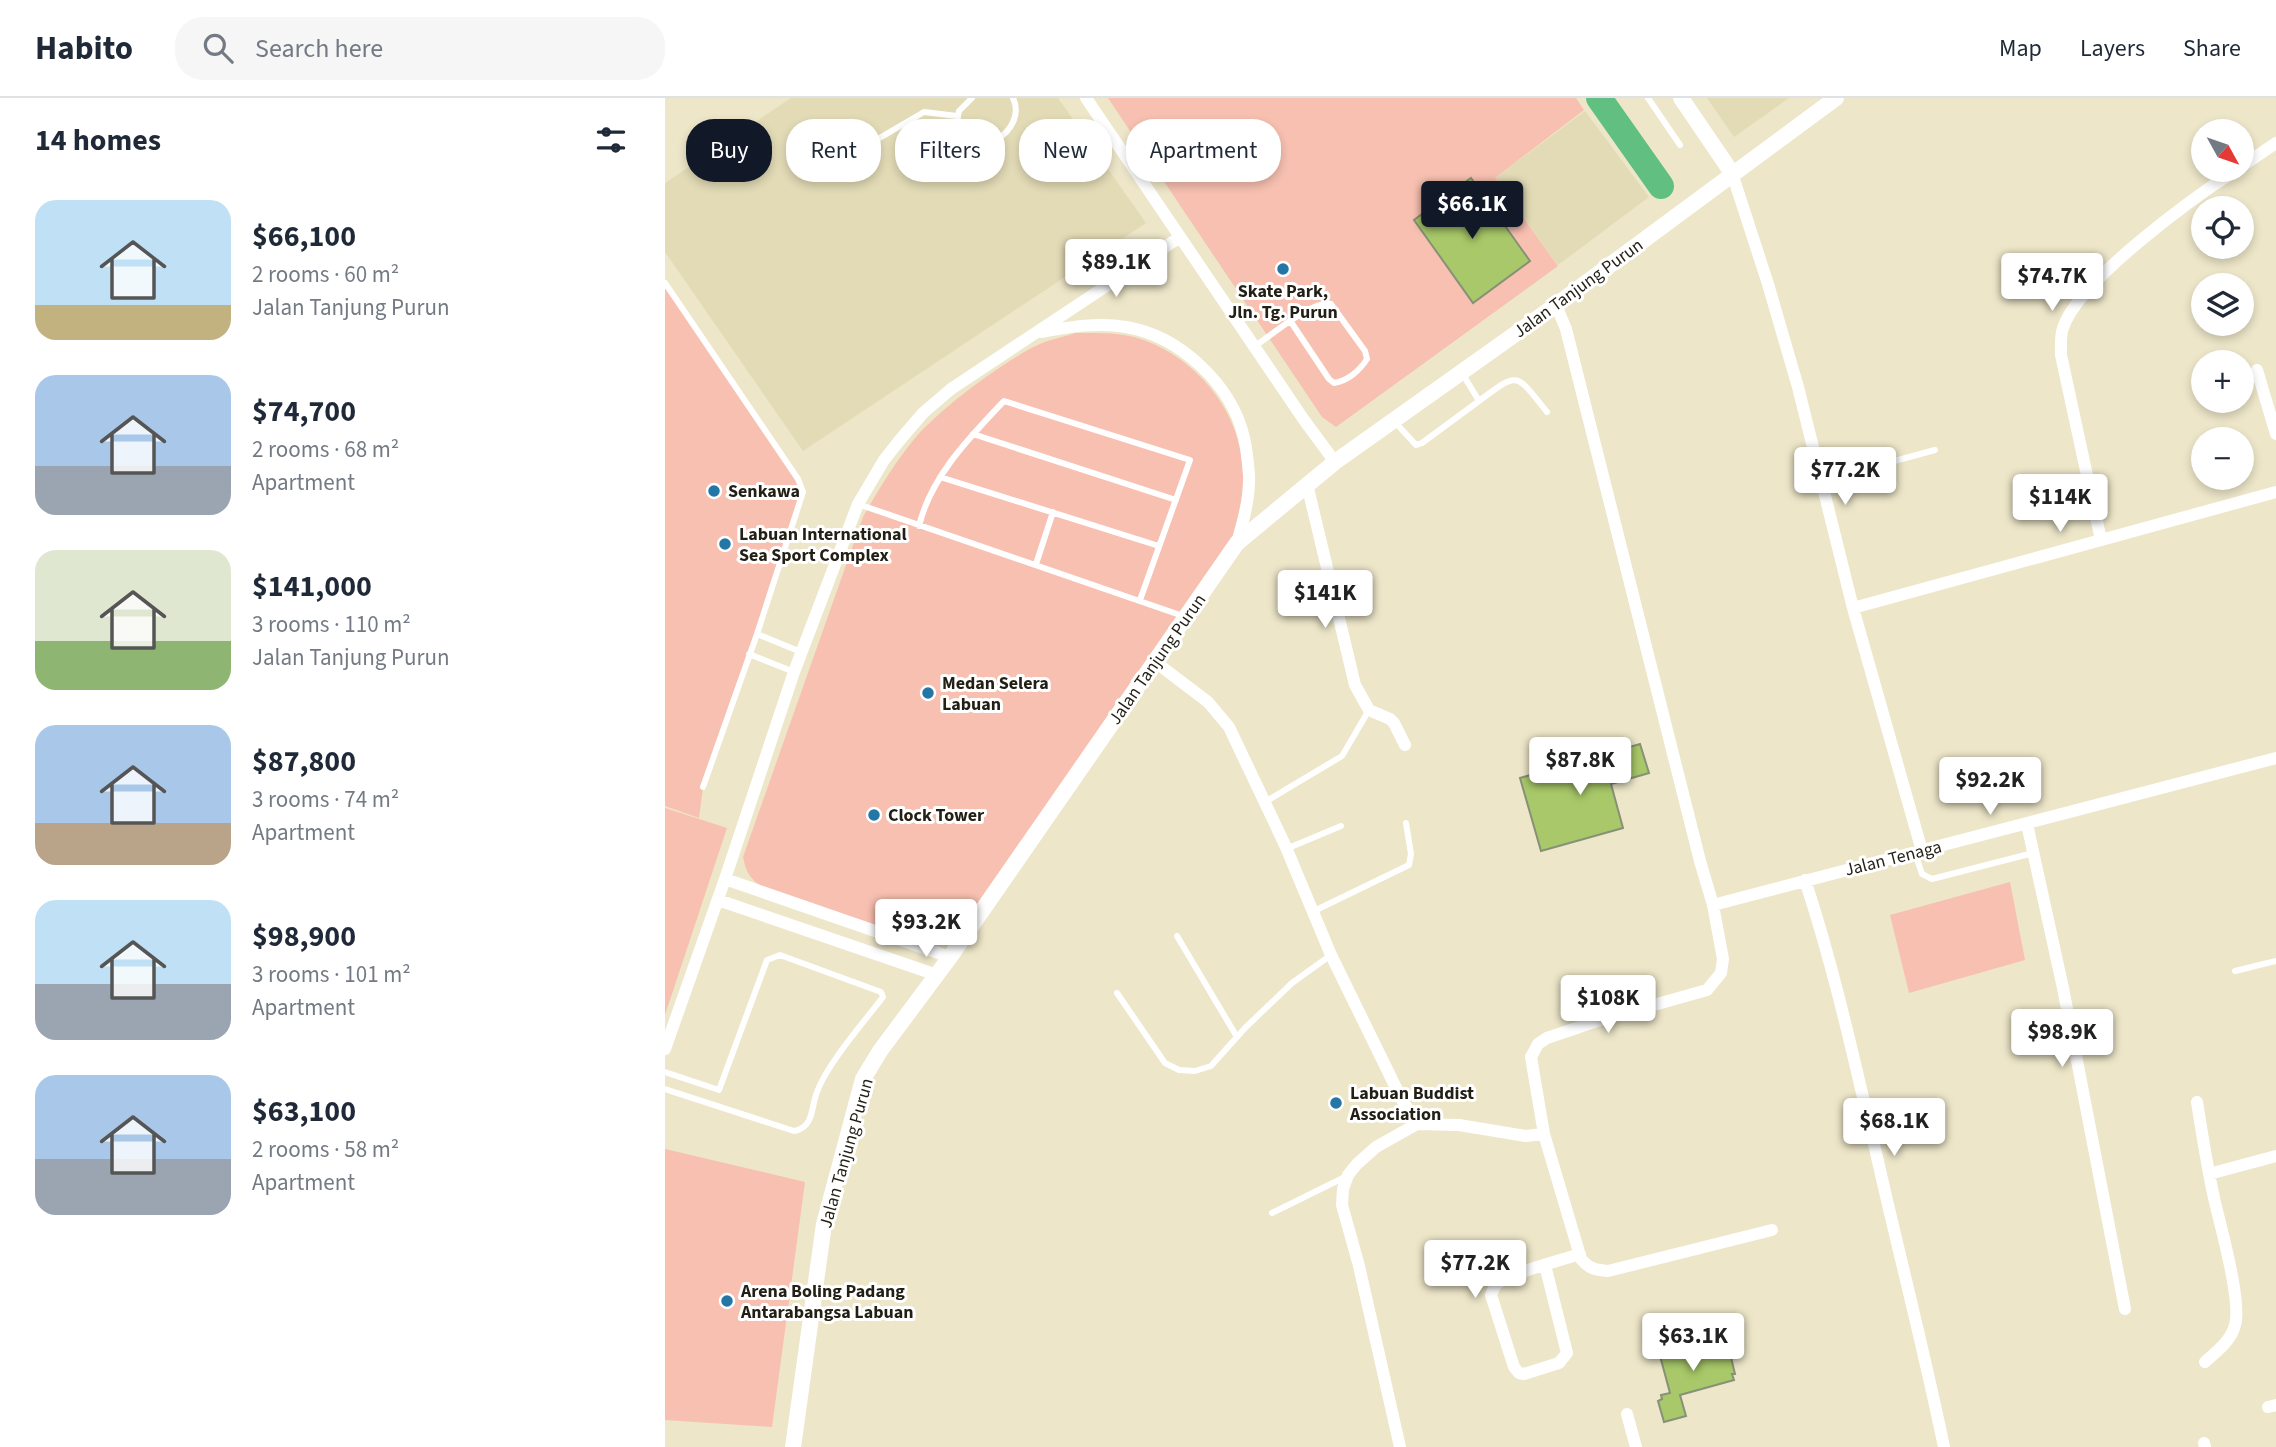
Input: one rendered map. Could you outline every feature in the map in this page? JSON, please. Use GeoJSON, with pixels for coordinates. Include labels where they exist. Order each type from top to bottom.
{"type":"FeatureCollection","features":[{"type":"Feature","properties":{"kind":"street"},"geometry":{"type":"LineString","coordinates":[[1086,98],[1335,462]]}},
{"type":"Feature","properties":{"kind":"street"},"geometry":{"type":"LineString","coordinates":[[1681,98],[1733,173],[1798,387],[1853,608],[1919,852]]}},
{"type":"Feature","properties":{"kind":"street","name":"Jalan Tanjung Purun"},"geometry":{"type":"LineString","coordinates":[[793,1447],[824,1224],[863,1079],[1237,543],[1335,462],[1556,305],[1836,98]]}},
{"type":"Feature","properties":{"kind":"street"},"geometry":{"type":"LineString","coordinates":[[2254,158],[2276,143]]}},
{"type":"Feature","properties":{"kind":"street"},"geometry":{"type":"LineString","coordinates":[[2101,540],[2061,355],[2063,328],[2097,280],[2218,182]]}},
{"type":"Feature","properties":{"kind":"street"},"geometry":{"type":"LineString","coordinates":[[665,1049],[794,671],[858,504],[884,460],[923,413],[951,389],[1180,237]]}},
{"type":"Feature","properties":{"kind":"street"},"geometry":{"type":"LineString","coordinates":[[1556,305],[1566,329],[1713,905],[1723,959],[1721,973],[1707,990],[1597,1021],[1547,1038],[1538,1044],[1531,1057],[1544,1134],[1580,1254],[1587,1266],[1596,1270],[1608,1271],[1772,1230]]}},
{"type":"Feature","properties":{"kind":"street"},"geometry":{"type":"LineString","coordinates":[[1034,333],[1102,324],[1128,327],[1154,335],[1187,354],[1206,371],[1227,398],[1244,437],[1249,478],[1245,514],[1237,543]]}},
{"type":"Feature","properties":{"kind":"street"},"geometry":{"type":"LineString","coordinates":[[2257,370],[2276,435]]}},
{"type":"Feature","properties":{"kind":"street"},"geometry":{"type":"LineString","coordinates":[[1307,484],[1355,685],[1369,710],[1390,719],[1405,746]]}},
{"type":"Feature","properties":{"kind":"street"},"geometry":{"type":"LineString","coordinates":[[1853,608],[2276,492]]}},
{"type":"Feature","properties":{"kind":"street"},"geometry":{"type":"LineString","coordinates":[[1154,661],[1220,714],[1229,727],[1265,802],[1331,955],[1401,1098],[1417,1124]]}},
{"type":"Feature","properties":{"kind":"street","name":"Jalan Tenaga"},"geometry":{"type":"LineString","coordinates":[[1713,905],[2276,758]]}},
{"type":"Feature","properties":{"kind":"street"},"geometry":{"type":"LineString","coordinates":[[2027,824],[2063,988],[2125,1309]]}},
{"type":"Feature","properties":{"kind":"street"},"geometry":{"type":"LineString","coordinates":[[725,879],[950,957]]}},
{"type":"Feature","properties":{"kind":"street"},"geometry":{"type":"LineString","coordinates":[[1805,880],[1848,1029],[1911,1304],[1927,1360],[1944,1447]]}},
{"type":"Feature","properties":{"kind":"street"},"geometry":{"type":"LineString","coordinates":[[718,900],[937,975]]}},
{"type":"Feature","properties":{"kind":"street"},"geometry":{"type":"LineString","coordinates":[[2197,1102],[2209,1174],[2230,1270],[2237,1321],[2224,1346],[2205,1362]]}},
{"type":"Feature","properties":{"kind":"street"},"geometry":{"type":"LineString","coordinates":[[1399,1447],[1359,1266],[1344,1219],[1343,1189],[1348,1175],[1376,1147],[1417,1124],[1459,1125],[1526,1136],[1544,1134]]}},
{"type":"Feature","properties":{"kind":"street"},"geometry":{"type":"LineString","coordinates":[[2209,1174],[2276,1156]]}},
{"type":"Feature","properties":{"kind":"street"},"geometry":{"type":"LineString","coordinates":[[1545,1265],[1567,1353],[1559,1363],[1524,1374],[1519,1373],[1514,1367],[1491,1295],[1496,1285],[1503,1279],[1545,1265],[1580,1254]]}},
{"type":"Feature","properties":{"kind":"street"},"geometry":{"type":"LineString","coordinates":[[1627,1414],[1636,1447]]}},
{"type":"Feature","properties":{"kind":"lane"},"geometry":{"type":"LineString","coordinates":[[972,98],[957,116],[959,133],[967,142],[979,145],[988,144],[1014,124],[1017,107],[1013,98]]}},
{"type":"Feature","properties":{"kind":"lane"},"geometry":{"type":"LineString","coordinates":[[1648,98],[1680,145]]}},
{"type":"Feature","properties":{"kind":"lane"},"geometry":{"type":"LineString","coordinates":[[881,137],[924,112],[957,116]]}},
{"type":"Feature","properties":{"kind":"lane"},"geometry":{"type":"LineString","coordinates":[[665,283],[798,478],[803,492],[703,787]]}},
{"type":"Feature","properties":{"kind":"lane"},"geometry":{"type":"LineString","coordinates":[[1254,347],[1316,305],[1325,302],[1331,304],[1365,351],[1367,359],[1342,382],[1334,383],[1291,322]]}},
{"type":"Feature","properties":{"kind":"lane"},"geometry":{"type":"LineString","coordinates":[[1461,371],[1479,401]]}},
{"type":"Feature","properties":{"kind":"lane"},"geometry":{"type":"LineString","coordinates":[[1393,420],[1411,442],[1416,445],[1422,443],[1513,378],[1521,380],[1547,412]]}},
{"type":"Feature","properties":{"kind":"lane"},"geometry":{"type":"LineString","coordinates":[[919,526],[924,506],[940,477],[973,434],[1004,401],[1190,460],[1140,600]]}},
{"type":"Feature","properties":{"kind":"lane"},"geometry":{"type":"LineString","coordinates":[[973,434],[1176,500]]}},
{"type":"Feature","properties":{"kind":"lane"},"geometry":{"type":"LineString","coordinates":[[1816,462],[1843,456],[1851,460],[1857,468],[1865,469],[1935,450]]}},
{"type":"Feature","properties":{"kind":"lane"},"geometry":{"type":"LineString","coordinates":[[940,477],[1159,546]]}},
{"type":"Feature","properties":{"kind":"lane"},"geometry":{"type":"LineString","coordinates":[[858,504],[1187,617]]}},
{"type":"Feature","properties":{"kind":"lane"},"geometry":{"type":"LineString","coordinates":[[1036,564],[1053,512]]}},
{"type":"Feature","properties":{"kind":"lane"},"geometry":{"type":"LineString","coordinates":[[757,634],[802,653]]}},
{"type":"Feature","properties":{"kind":"lane"},"geometry":{"type":"LineString","coordinates":[[749,654],[794,671]]}},
{"type":"Feature","properties":{"kind":"lane"},"geometry":{"type":"LineString","coordinates":[[1265,802],[1342,757],[1369,710]]}},
{"type":"Feature","properties":{"kind":"lane"},"geometry":{"type":"LineString","coordinates":[[1312,912],[1409,865],[1411,854],[1406,823]]}},
{"type":"Feature","properties":{"kind":"lane"},"geometry":{"type":"LineString","coordinates":[[1286,849],[1341,825]]}},
{"type":"Feature","properties":{"kind":"lane"},"geometry":{"type":"LineString","coordinates":[[1919,852],[1922,874],[1932,879],[2033,853]]}},
{"type":"Feature","properties":{"kind":"lane"},"geometry":{"type":"LineString","coordinates":[[1177,936],[1237,1037]]}},
{"type":"Feature","properties":{"kind":"lane"},"geometry":{"type":"LineString","coordinates":[[665,1088],[713,1104],[794,1131],[801,1130],[809,1122],[817,1091],[826,1073],[883,997],[881,992],[780,955],[767,960],[713,1104]]}},
{"type":"Feature","properties":{"kind":"lane"},"geometry":{"type":"LineString","coordinates":[[1117,993],[1165,1063],[1179,1070],[1195,1070],[1211,1066],[1292,983],[1331,955]]}},
{"type":"Feature","properties":{"kind":"lane"},"geometry":{"type":"LineString","coordinates":[[2235,971],[2276,961]]}},
{"type":"Feature","properties":{"kind":"lane"},"geometry":{"type":"LineString","coordinates":[[665,1072],[719,1090]]}},
{"type":"Feature","properties":{"kind":"lane"},"geometry":{"type":"LineString","coordinates":[[1272,1213],[1348,1175]]}},
{"type":"Feature","properties":{"kind":"shaded area"},"geometry":{"type":"Polygon","coordinates":[[[791,98],[1058,98],[1073,119],[1019,119],[1019,182],[1112,182],[1112,175],[1146,223],[803,451],[665,252],[665,183],[686,169],[686,182],[772,182],[772,119],[760,119],[791,98]]]}},
{"type":"Feature","properties":{"kind":"shaded area"},"geometry":{"type":"Polygon","coordinates":[[[1108,98],[1576,98],[1584,110],[1495,178],[1558,266],[1336,427],[1322,417],[1164,182],[1281,182],[1281,119],[1126,119],[1126,125],[1108,98]]]}},
{"type":"Feature","properties":{"kind":"shaded area"},"geometry":{"type":"Polygon","coordinates":[[[1707,98],[1789,98],[1734,137],[1707,98]]]}},
{"type":"Feature","properties":{"kind":"shaded area"},"geometry":{"type":"Polygon","coordinates":[[[1585,111],[1649,197],[1558,265],[1495,178],[1585,111]]]}},
{"type":"Feature","properties":{"kind":"shaded area","name":"Labuan International Sea Sport Complex"},"geometry":{"type":"Polygon","coordinates":[[[665,282],[798,479],[798,506],[703,787],[699,818],[665,806],[665,282]]]}},
{"type":"Feature","properties":{"kind":"shaded area"},"geometry":{"type":"Polygon","coordinates":[[[1075,333],[1120,334],[1156,345],[1196,372],[1212,390],[1235,432],[1241,455],[1242,495],[1231,542],[952,936],[937,941],[913,939],[761,886],[749,874],[743,857],[863,517],[881,486],[916,437],[957,399],[1026,351],[1044,342],[1075,333]]]}},
{"type":"Feature","properties":{"kind":"shaded area"},"geometry":{"type":"Polygon","coordinates":[[[665,808],[727,828],[665,1015],[665,808]]]}},
{"type":"Feature","properties":{"kind":"shaded area"},"geometry":{"type":"Polygon","coordinates":[[[2010,882],[2025,960],[1909,993],[1890,915],[2010,882]]]}},
{"type":"Feature","properties":{"kind":"shaded area","name":"Arena Boling Padang Antarabangsa Labuan"},"geometry":{"type":"Polygon","coordinates":[[[665,1149],[805,1182],[772,1427],[665,1420],[665,1149]]]}},
{"type":"Feature","properties":{"kind":"building"},"geometry":{"type":"Polygon","coordinates":[[[1471,178],[1530,261],[1473,303],[1414,220],[1471,178]]]}},
{"type":"Feature","properties":{"kind":"building"},"geometry":{"type":"Polygon","coordinates":[[[1640,744],[1649,773],[1611,784],[1623,828],[1541,851],[1520,778],[1640,744]]]}},
{"type":"Feature","properties":{"kind":"building"},"geometry":{"type":"Polygon","coordinates":[[[1707,1335],[1711,1351],[1729,1349],[1734,1380],[1680,1395],[1686,1416],[1664,1422],[1658,1401],[1662,1399],[1661,1395],[1670,1393],[1660,1356],[1685,1347],[1683,1341],[1707,1335]]]}},
{"type":"Feature","properties":{"kind":"waterway"},"geometry":{"type":"LineString","coordinates":[[1599,98],[1661,186]]}},
{"type":"Feature","properties":{"kind":"place","name":"Skate Park, Jln. Tg. Purun"},"geometry":{"type":"Point","coordinates":[1283,269]}},
{"type":"Feature","properties":{"kind":"place","name":"Senkawa"},"geometry":{"type":"Point","coordinates":[714,491]}},
{"type":"Feature","properties":{"kind":"place","name":"Labuan International Sea Sport Complex"},"geometry":{"type":"Point","coordinates":[725,544]}},
{"type":"Feature","properties":{"kind":"place","name":"Medan Selera Labuan"},"geometry":{"type":"Point","coordinates":[928,693]}},
{"type":"Feature","properties":{"kind":"place","name":"Clock Tower"},"geometry":{"type":"Point","coordinates":[874,815]}},
{"type":"Feature","properties":{"kind":"place","name":"Labuan Buddist Association"},"geometry":{"type":"Point","coordinates":[1336,1103]}},
{"type":"Feature","properties":{"kind":"place","name":"Arena Boling Padang Antarabangsa Labuan"},"geometry":{"type":"Point","coordinates":[727,1301]}}]}
